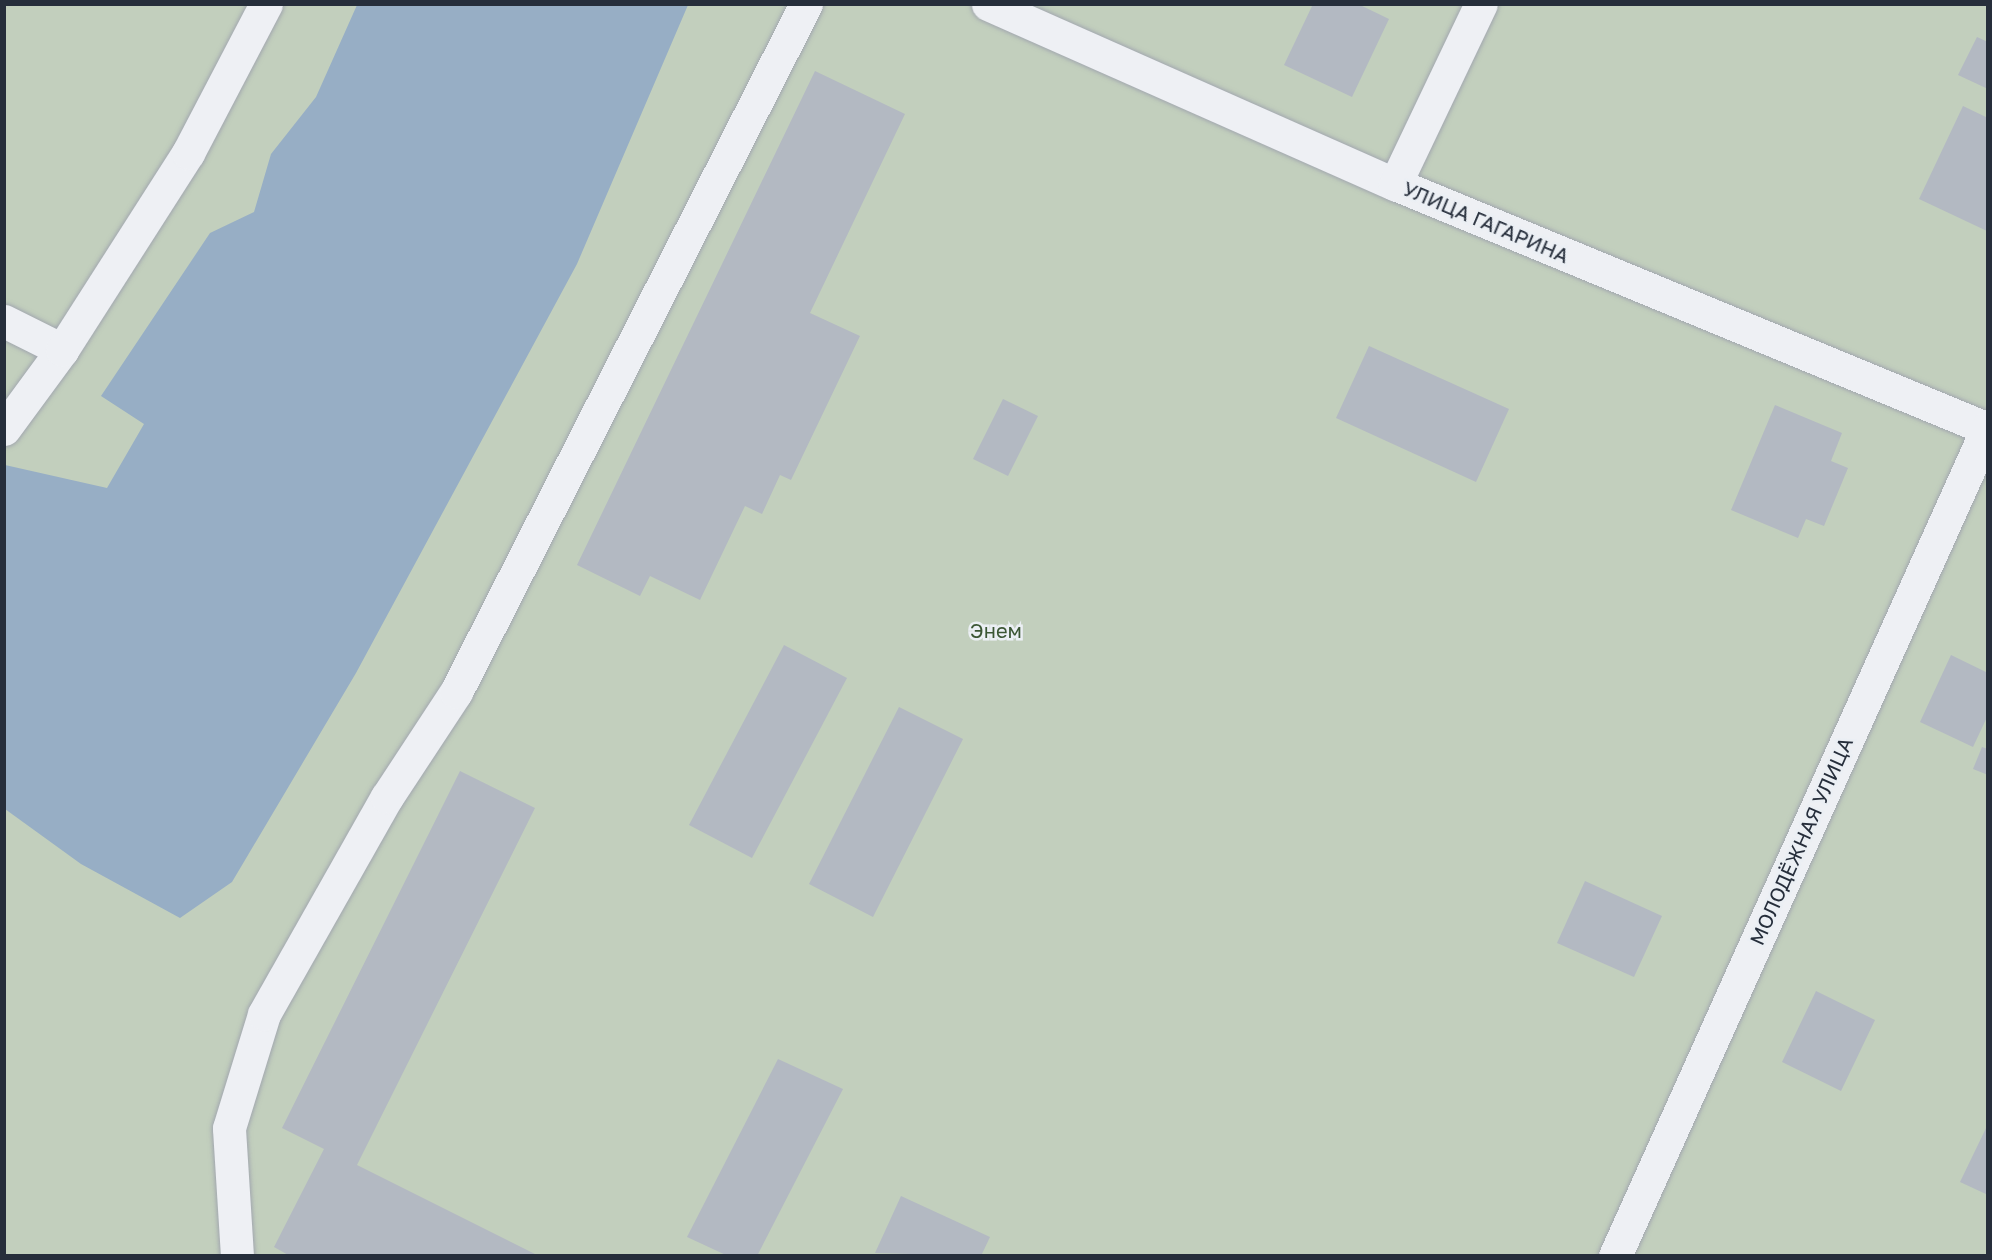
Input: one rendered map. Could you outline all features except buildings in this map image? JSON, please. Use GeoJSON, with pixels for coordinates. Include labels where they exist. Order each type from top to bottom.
{"type":"FeatureCollection","features":[{"type":"Feature","properties":{"kind":"street"},"geometry":{"type":"LineString","coordinates":[[4,429],[62,350],[189,153],[266,4]]}},
{"type":"Feature","properties":{"kind":"street"},"geometry":{"type":"LineString","coordinates":[[237,1256],[229,1128],[264,1014],[387,797],[456,692],[806,4]]}},
{"type":"Feature","properties":{"kind":"street","name":"УЛИЦА ГАГАРИНА"},"geometry":{"type":"LineString","coordinates":[[988,4],[1395,184],[1987,429]]}},
{"type":"Feature","properties":{"kind":"street"},"geometry":{"type":"LineString","coordinates":[[1395,184],[1481,4]]}},
{"type":"Feature","properties":{"kind":"street"},"geometry":{"type":"LineString","coordinates":[[4,321],[62,350]]}},
{"type":"Feature","properties":{"kind":"street","name":"МОЛОДЁЖНАЯ УЛИЦА"},"geometry":{"type":"LineString","coordinates":[[1615,1256],[1987,429]]}},
{"type":"Feature","properties":{"kind":"green space","name":"Энем"},"geometry":{"type":"Polygon","coordinates":[[[5,5],[1987,5],[1987,1255],[5,1256],[5,5]]]}},
{"type":"Feature","properties":{"kind":"water"},"geometry":{"type":"Polygon","coordinates":[[[357,5],[688,5],[577,264],[356,673],[232,882],[180,918],[81,864],[5,809],[5,465],[107,488],[144,424],[101,396],[210,233],[254,212],[271,154],[316,97],[357,5]]]}}]}
